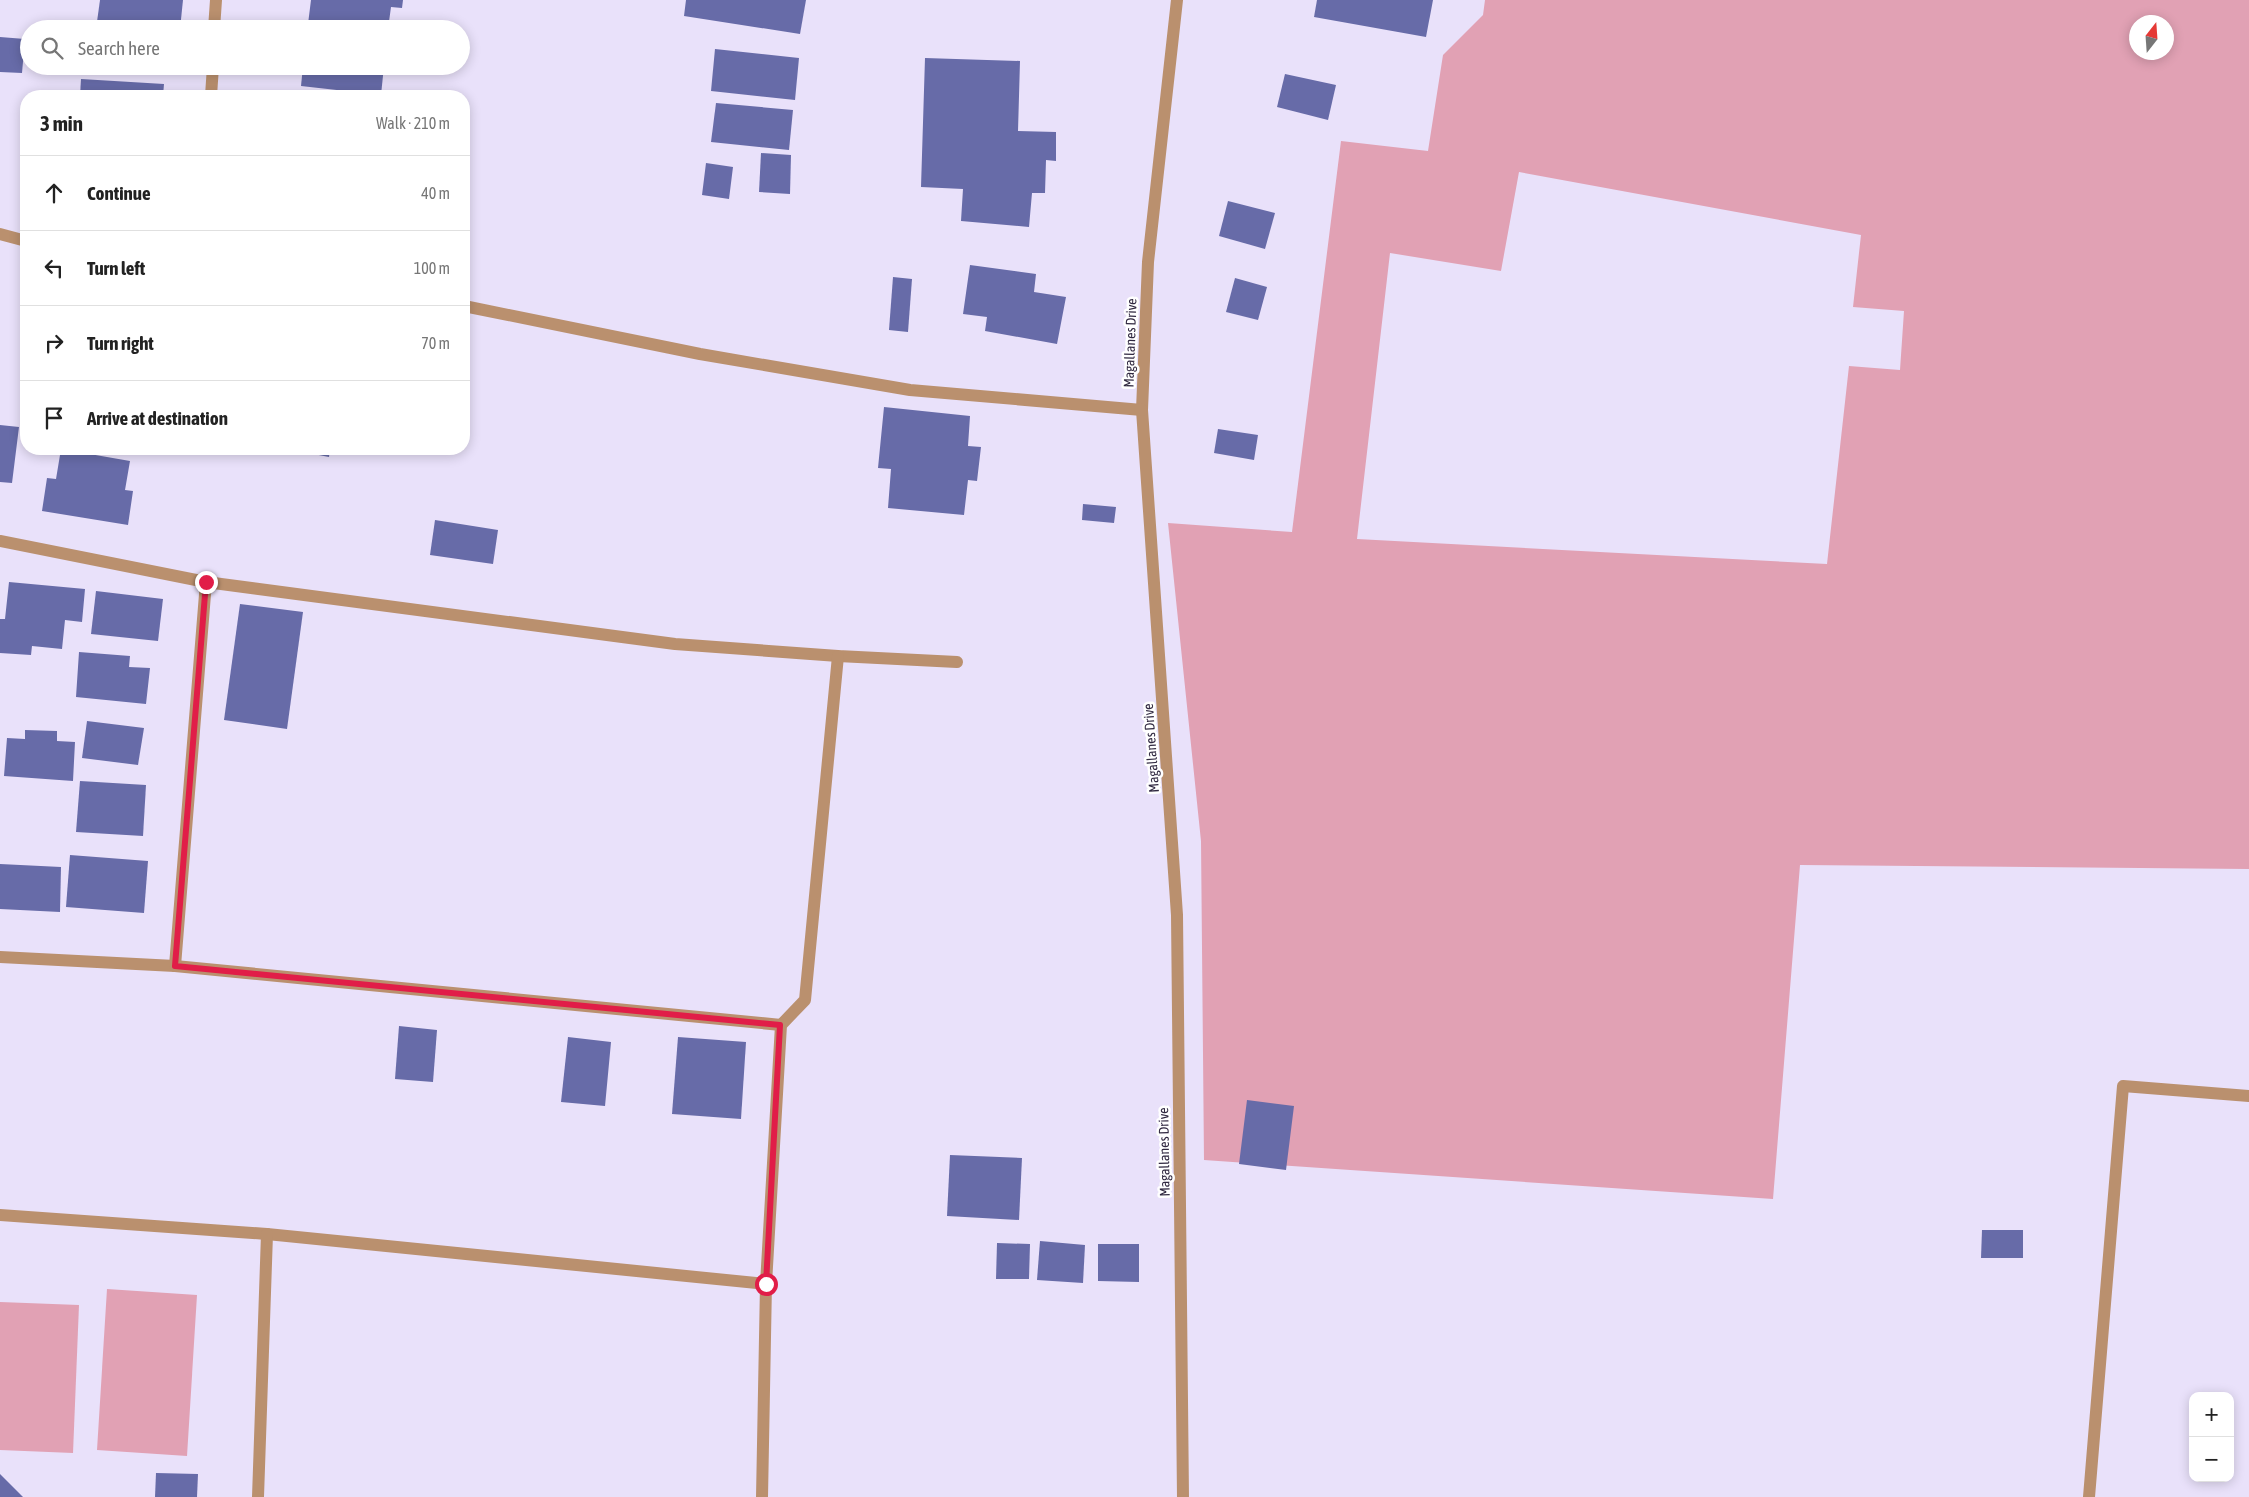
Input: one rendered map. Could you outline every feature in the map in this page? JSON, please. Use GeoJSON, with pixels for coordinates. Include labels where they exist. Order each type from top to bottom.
{"type":"FeatureCollection","features":[{"type":"Feature","properties":{"kind":"street"},"geometry":{"type":"LineString","coordinates":[[215,20],[216,0]]}},
{"type":"Feature","properties":{"kind":"street","name":"Magallanes Drive"},"geometry":{"type":"LineString","coordinates":[[1177,0],[1148,262],[1142,410],[1177,915],[1183,1497]]}},
{"type":"Feature","properties":{"kind":"street"},"geometry":{"type":"LineString","coordinates":[[211,90],[212,75]]}},
{"type":"Feature","properties":{"kind":"street"},"geometry":{"type":"LineString","coordinates":[[0,234],[20,239]]}},
{"type":"Feature","properties":{"kind":"street"},"geometry":{"type":"LineString","coordinates":[[470,307],[700,354],[910,390],[1142,410]]}},
{"type":"Feature","properties":{"kind":"street"},"geometry":{"type":"LineString","coordinates":[[0,541],[206,582],[675,644],[838,656],[957,662]]}},
{"type":"Feature","properties":{"kind":"street"},"geometry":{"type":"LineString","coordinates":[[175,966],[206,582]]}},
{"type":"Feature","properties":{"kind":"street"},"geometry":{"type":"LineString","coordinates":[[762,1497],[766,1284],[780,1025],[805,1000],[838,656]]}},
{"type":"Feature","properties":{"kind":"street"},"geometry":{"type":"LineString","coordinates":[[0,957],[175,966],[780,1025]]}},
{"type":"Feature","properties":{"kind":"street"},"geometry":{"type":"LineString","coordinates":[[2089,1497],[2123,1086],[2249,1096]]}},
{"type":"Feature","properties":{"kind":"street"},"geometry":{"type":"LineString","coordinates":[[0,1215],[267,1234],[766,1284]]}},
{"type":"Feature","properties":{"kind":"street"},"geometry":{"type":"LineString","coordinates":[[258,1497],[267,1234]]}},
{"type":"Feature","properties":{"kind":"shaded area"},"geometry":{"type":"Polygon","coordinates":[[[1485,0],[2249,0],[2249,869],[1800,865],[1773,1199],[1204,1160],[1201,841],[1168,523],[1292,532],[1341,141],[1428,151],[1443,55],[1483,15],[1485,0]],[[1519,172],[1501,271],[1390,253],[1357,539],[1827,564],[1849,366],[1900,370],[1904,311],[1853,307],[1861,235],[1519,172]]]}},
{"type":"Feature","properties":{"kind":"shaded area"},"geometry":{"type":"Polygon","coordinates":[[[107,1289],[197,1295],[187,1456],[97,1450],[107,1289]]]}},
{"type":"Feature","properties":{"kind":"shaded area"},"geometry":{"type":"Polygon","coordinates":[[[0,1302],[79,1305],[73,1453],[0,1450],[0,1302]]]}},
{"type":"Feature","properties":{"kind":"building"},"geometry":{"type":"Polygon","coordinates":[[[100,0],[183,0],[181,20],[97,20],[100,0]]]}},
{"type":"Feature","properties":{"kind":"building"},"geometry":{"type":"Polygon","coordinates":[[[311,0],[403,0],[402,8],[391,7],[389,20],[308,20],[311,0]]]}},
{"type":"Feature","properties":{"kind":"building"},"geometry":{"type":"Polygon","coordinates":[[[686,0],[806,0],[800,34],[684,16],[686,0]]]}},
{"type":"Feature","properties":{"kind":"building"},"geometry":{"type":"Polygon","coordinates":[[[1317,0],[1433,0],[1426,37],[1314,17],[1317,0]]]}},
{"type":"Feature","properties":{"kind":"building"},"geometry":{"type":"Polygon","coordinates":[[[0,37],[20,39],[20,73],[0,72],[0,37]]]}},
{"type":"Feature","properties":{"kind":"building"},"geometry":{"type":"Polygon","coordinates":[[[715,49],[799,58],[795,100],[711,91],[715,49]]]}},
{"type":"Feature","properties":{"kind":"building"},"geometry":{"type":"Polygon","coordinates":[[[925,58],[1020,61],[1018,131],[1056,132],[1056,161],[1046,160],[1045,193],[1032,193],[1029,227],[961,221],[963,189],[921,187],[925,58]]]}},
{"type":"Feature","properties":{"kind":"building"},"geometry":{"type":"Polygon","coordinates":[[[1285,74],[1336,85],[1328,120],[1277,107],[1285,74]]]}},
{"type":"Feature","properties":{"kind":"building"},"geometry":{"type":"Polygon","coordinates":[[[302,75],[383,75],[382,90],[337,90],[301,86],[302,75]]]}},
{"type":"Feature","properties":{"kind":"building"},"geometry":{"type":"Polygon","coordinates":[[[81,79],[164,84],[164,90],[80,90],[81,79]]]}},
{"type":"Feature","properties":{"kind":"building"},"geometry":{"type":"Polygon","coordinates":[[[716,103],[793,110],[789,150],[711,142],[716,103]]]}},
{"type":"Feature","properties":{"kind":"building"},"geometry":{"type":"Polygon","coordinates":[[[761,153],[791,155],[790,194],[759,192],[761,153]]]}},
{"type":"Feature","properties":{"kind":"building"},"geometry":{"type":"Polygon","coordinates":[[[706,163],[733,167],[729,199],[702,195],[706,163]]]}},
{"type":"Feature","properties":{"kind":"building"},"geometry":{"type":"Polygon","coordinates":[[[1228,201],[1275,213],[1265,249],[1219,236],[1228,201]]]}},
{"type":"Feature","properties":{"kind":"building"},"geometry":{"type":"Polygon","coordinates":[[[970,265],[1036,274],[1034,292],[1066,297],[1057,344],[985,331],[987,317],[963,314],[970,265]]]}},
{"type":"Feature","properties":{"kind":"building"},"geometry":{"type":"Polygon","coordinates":[[[893,277],[912,279],[908,332],[889,330],[893,277]]]}},
{"type":"Feature","properties":{"kind":"building"},"geometry":{"type":"Polygon","coordinates":[[[1235,278],[1267,287],[1258,320],[1226,312],[1235,278]]]}},
{"type":"Feature","properties":{"kind":"building"},"geometry":{"type":"Polygon","coordinates":[[[884,407],[970,416],[968,446],[981,447],[977,481],[968,480],[964,515],[888,508],[891,469],[878,468],[884,407]]]}},
{"type":"Feature","properties":{"kind":"building"},"geometry":{"type":"Polygon","coordinates":[[[0,425],[19,427],[12,483],[0,482],[0,425]]]}},
{"type":"Feature","properties":{"kind":"building"},"geometry":{"type":"Polygon","coordinates":[[[1218,429],[1258,435],[1254,460],[1214,453],[1218,429]]]}},
{"type":"Feature","properties":{"kind":"building"},"geometry":{"type":"Polygon","coordinates":[[[60,455],[96,455],[130,461],[125,490],[133,491],[128,525],[42,511],[47,478],[56,479],[60,455]]]}},
{"type":"Feature","properties":{"kind":"building"},"geometry":{"type":"Polygon","coordinates":[[[1083,504],[1116,507],[1114,523],[1082,520],[1083,504]]]}},
{"type":"Feature","properties":{"kind":"building"},"geometry":{"type":"Polygon","coordinates":[[[435,520],[498,530],[493,564],[430,555],[435,520]]]}},
{"type":"Feature","properties":{"kind":"building"},"geometry":{"type":"Polygon","coordinates":[[[9,582],[85,589],[82,622],[65,620],[62,649],[32,646],[31,655],[0,653],[0,619],[5,619],[9,582]]]}},
{"type":"Feature","properties":{"kind":"building"},"geometry":{"type":"Polygon","coordinates":[[[96,591],[163,599],[158,641],[91,634],[96,591]]]}},
{"type":"Feature","properties":{"kind":"building"},"geometry":{"type":"Polygon","coordinates":[[[240,604],[303,612],[287,729],[224,720],[240,604]]]}},
{"type":"Feature","properties":{"kind":"building"},"geometry":{"type":"Polygon","coordinates":[[[79,652],[130,656],[129,667],[150,668],[146,704],[76,697],[79,652]]]}},
{"type":"Feature","properties":{"kind":"building"},"geometry":{"type":"Polygon","coordinates":[[[87,721],[144,728],[138,765],[82,758],[87,721]]]}},
{"type":"Feature","properties":{"kind":"building"},"geometry":{"type":"Polygon","coordinates":[[[25,730],[57,731],[57,741],[75,742],[73,781],[4,776],[7,738],[25,739],[25,730]]]}},
{"type":"Feature","properties":{"kind":"building"},"geometry":{"type":"Polygon","coordinates":[[[80,781],[146,785],[143,836],[76,832],[80,781]]]}},
{"type":"Feature","properties":{"kind":"building"},"geometry":{"type":"Polygon","coordinates":[[[70,855],[148,861],[144,913],[66,907],[70,855]]]}},
{"type":"Feature","properties":{"kind":"building"},"geometry":{"type":"Polygon","coordinates":[[[0,864],[61,867],[60,912],[0,909],[0,864]]]}},
{"type":"Feature","properties":{"kind":"building"},"geometry":{"type":"Polygon","coordinates":[[[399,1026],[437,1030],[433,1082],[395,1079],[399,1026]]]}},
{"type":"Feature","properties":{"kind":"building"},"geometry":{"type":"Polygon","coordinates":[[[568,1037],[611,1042],[605,1106],[561,1102],[568,1037]]]}},
{"type":"Feature","properties":{"kind":"building"},"geometry":{"type":"Polygon","coordinates":[[[678,1037],[746,1042],[741,1119],[672,1114],[678,1037]]]}},
{"type":"Feature","properties":{"kind":"building"},"geometry":{"type":"Polygon","coordinates":[[[1247,1100],[1294,1106],[1286,1170],[1239,1164],[1247,1100]]]}},
{"type":"Feature","properties":{"kind":"building"},"geometry":{"type":"Polygon","coordinates":[[[950,1155],[1022,1158],[1019,1220],[947,1216],[950,1155]]]}},
{"type":"Feature","properties":{"kind":"building"},"geometry":{"type":"Polygon","coordinates":[[[1982,1230],[2023,1230],[2023,1258],[1981,1258],[1982,1230]]]}},
{"type":"Feature","properties":{"kind":"building"},"geometry":{"type":"Polygon","coordinates":[[[1040,1241],[1085,1245],[1083,1283],[1037,1280],[1040,1241]]]}},
{"type":"Feature","properties":{"kind":"building"},"geometry":{"type":"Polygon","coordinates":[[[997,1243],[1030,1244],[1029,1279],[996,1279],[997,1243]]]}},
{"type":"Feature","properties":{"kind":"building"},"geometry":{"type":"Polygon","coordinates":[[[1098,1244],[1139,1244],[1139,1282],[1098,1281],[1098,1244]]]}},
{"type":"Feature","properties":{"kind":"building"},"geometry":{"type":"Polygon","coordinates":[[[156,1473],[198,1474],[197,1497],[155,1497],[156,1473]]]}},
{"type":"Feature","properties":{"kind":"building"},"geometry":{"type":"Polygon","coordinates":[[[0,1474],[23,1497],[0,1497],[0,1474]]]}},
{"type":"Feature","properties":{"kind":"route"},"geometry":{"type":"LineString","coordinates":[[206,582],[175,966],[780,1025],[766,1284]]}}]}
